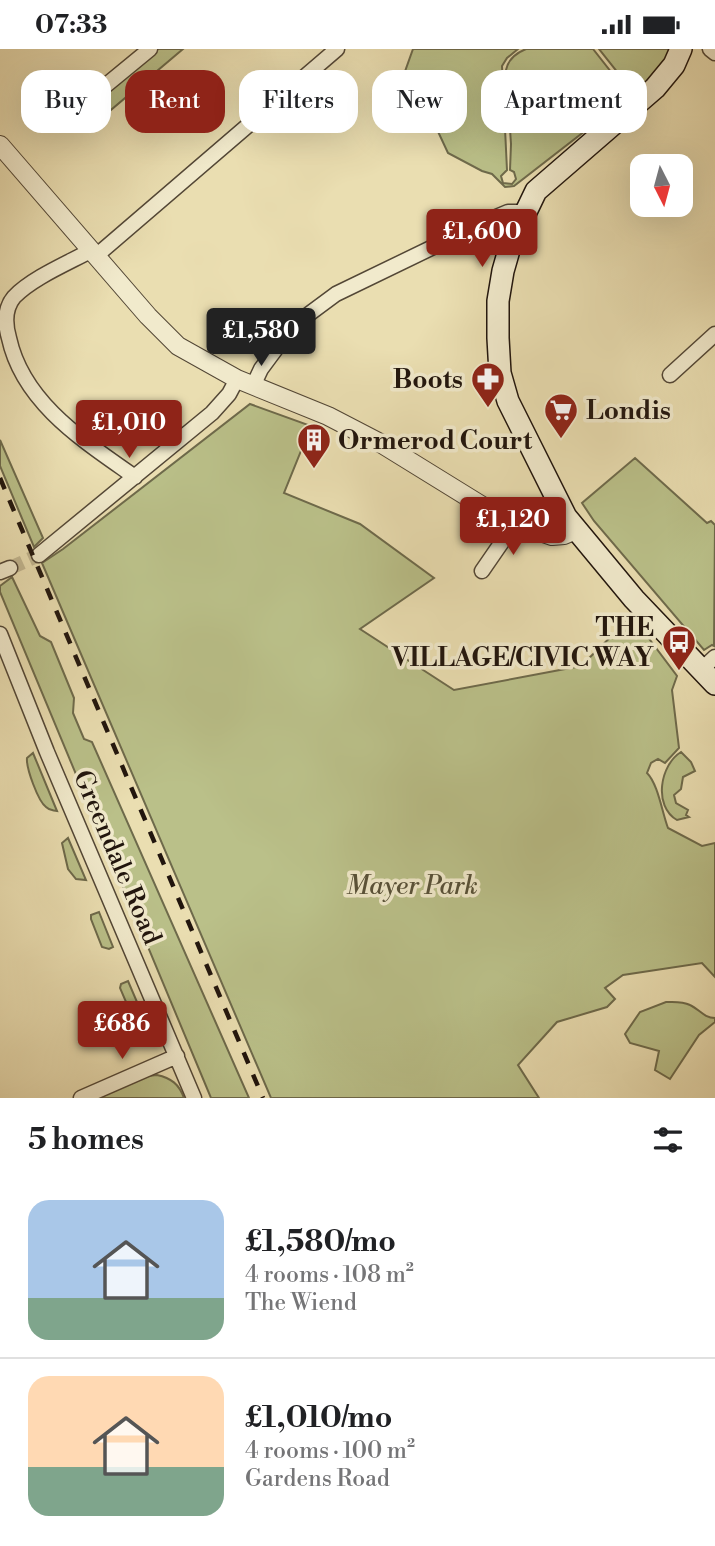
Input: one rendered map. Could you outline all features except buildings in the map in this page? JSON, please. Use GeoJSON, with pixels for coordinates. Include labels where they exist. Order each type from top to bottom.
{"type":"FeatureCollection","features":[{"type":"Feature","properties":{"kind":"main road"},"geometry":{"type":"LineString","coordinates":[[681,49],[674,65],[655,88],[536,191],[524,212],[511,243],[498,301],[500,373],[509,401],[529,445],[566,517],[634,599],[711,670]]}},
{"type":"Feature","properties":{"kind":"street"},"geometry":{"type":"LineString","coordinates":[[111,82],[150,49]]}},
{"type":"Feature","properties":{"kind":"street"},"geometry":{"type":"LineString","coordinates":[[135,477],[75,433],[35,394],[17,364],[7,329],[6,313],[15,297],[29,285],[94,253],[337,49]]}},
{"type":"Feature","properties":{"kind":"street"},"geometry":{"type":"LineString","coordinates":[[710,49],[715,53]]}},
{"type":"Feature","properties":{"kind":"street"},"geometry":{"type":"LineString","coordinates":[[0,145],[148,316],[178,346],[245,382],[328,416],[371,438],[515,523],[552,536],[576,530]]}},
{"type":"Feature","properties":{"kind":"street"},"geometry":{"type":"LineString","coordinates":[[39,555],[212,413],[229,394],[261,369],[281,342],[309,314],[336,294],[489,219],[508,212],[524,212]]}},
{"type":"Feature","properties":{"kind":"street"},"geometry":{"type":"LineString","coordinates":[[670,375],[715,334]]}},
{"type":"Feature","properties":{"kind":"street"},"geometry":{"type":"LineString","coordinates":[[482,571],[515,523]]}},
{"type":"Feature","properties":{"kind":"street","name":"Greendale Road"},"geometry":{"type":"LineString","coordinates":[[0,634],[47,752],[194,1098]]}},
{"type":"Feature","properties":{"kind":"street"},"geometry":{"type":"LineString","coordinates":[[81,1098],[177,1056]]}},
{"type":"Feature","properties":{"kind":"green space"},"geometry":{"type":"Polygon","coordinates":[[[157,49],[183,49],[158,70],[132,70],[157,49]]]}},
{"type":"Feature","properties":{"kind":"green space"},"geometry":{"type":"Polygon","coordinates":[[[413,49],[518,49],[507,58],[502,70],[481,70],[481,133],[505,133],[507,170],[501,176],[503,183],[512,184],[516,179],[514,172],[510,170],[510,133],[582,133],[514,186],[505,187],[492,174],[448,153],[439,133],[467,133],[467,70],[406,70],[413,49]]]}},
{"type":"Feature","properties":{"kind":"green space"},"geometry":{"type":"Polygon","coordinates":[[[526,49],[593,49],[610,70],[506,70],[511,60],[526,49]]]}},
{"type":"Feature","properties":{"kind":"green space"},"geometry":{"type":"Polygon","coordinates":[[[599,49],[670,49],[660,69],[647,82],[647,70],[616,70],[599,49]]]}},
{"type":"Feature","properties":{"kind":"green space"},"geometry":{"type":"Polygon","coordinates":[[[125,76],[125,98],[111,110],[111,88],[125,76]]]}},
{"type":"Feature","properties":{"kind":"green space","name":"Mayer Park"},"geometry":{"type":"Polygon","coordinates":[[[250,404],[311,426],[284,493],[360,524],[434,578],[360,629],[454,690],[581,666],[632,616],[677,676],[672,690],[679,748],[665,763],[658,759],[651,763],[647,773],[657,791],[668,828],[702,846],[715,843],[715,977],[702,963],[623,975],[605,988],[615,999],[607,1007],[557,1022],[518,1065],[539,1098],[271,1098],[42,563],[250,404]]]}},
{"type":"Feature","properties":{"kind":"green space"},"geometry":{"type":"Polygon","coordinates":[[[0,440],[43,538],[34,547],[0,466],[0,440]]]}},
{"type":"Feature","properties":{"kind":"green space"},"geometry":{"type":"Polygon","coordinates":[[[635,458],[707,523],[711,521],[715,525],[714,646],[704,650],[594,521],[582,503],[635,458]]]}},
{"type":"Feature","properties":{"kind":"green space"},"geometry":{"type":"Polygon","coordinates":[[[12,577],[40,636],[51,642],[74,698],[73,713],[84,739],[92,742],[249,1098],[211,1098],[0,592],[0,586],[12,577]]]}},
{"type":"Feature","properties":{"kind":"green space"},"geometry":{"type":"Polygon","coordinates":[[[681,752],[691,762],[695,771],[683,777],[681,789],[674,795],[676,803],[688,810],[686,815],[689,817],[677,820],[669,814],[665,805],[662,786],[668,766],[681,752]]]}},
{"type":"Feature","properties":{"kind":"green space"},"geometry":{"type":"Polygon","coordinates":[[[33,753],[57,811],[46,807],[36,791],[27,763],[27,758],[33,753]]]}},
{"type":"Feature","properties":{"kind":"green space"},"geometry":{"type":"Polygon","coordinates":[[[68,838],[86,880],[76,879],[68,869],[62,843],[68,838]]]}},
{"type":"Feature","properties":{"kind":"green space"},"geometry":{"type":"Polygon","coordinates":[[[99,912],[113,947],[109,949],[102,947],[91,919],[91,915],[99,912]]]}},
{"type":"Feature","properties":{"kind":"green space"},"geometry":{"type":"Polygon","coordinates":[[[128,981],[143,1016],[139,1018],[132,1016],[120,988],[121,984],[128,981]]]}},
{"type":"Feature","properties":{"kind":"green space"},"geometry":{"type":"Polygon","coordinates":[[[666,1002],[687,1004],[708,1017],[715,1018],[715,1022],[699,1035],[670,1079],[655,1070],[659,1051],[630,1043],[625,1034],[640,1012],[666,1002]]]}},
{"type":"Feature","properties":{"kind":"green space"},"geometry":{"type":"Polygon","coordinates":[[[157,1075],[174,1082],[184,1098],[97,1098],[148,1076],[157,1075]]]}},
{"type":"Feature","properties":{"kind":"tunnel"},"geometry":{"type":"LineString","coordinates":[[10,568],[39,555]]}},
{"type":"Feature","properties":{"kind":"railway"},"geometry":{"type":"LineString","coordinates":[[0,478],[263,1098]]}},
{"type":"Feature","properties":{"kind":"place","name":"Boots"},"geometry":{"type":"Point","coordinates":[488,409]}},
{"type":"Feature","properties":{"kind":"place","name":"Londis"},"geometry":{"type":"Point","coordinates":[561,440]}},
{"type":"Feature","properties":{"kind":"place","name":"Ormerod Court"},"geometry":{"type":"Point","coordinates":[314,470]}},
{"type":"Feature","properties":{"kind":"place","name":"THE VILLAGE/CIVIC WAY"},"geometry":{"type":"Point","coordinates":[679,672]}}]}
